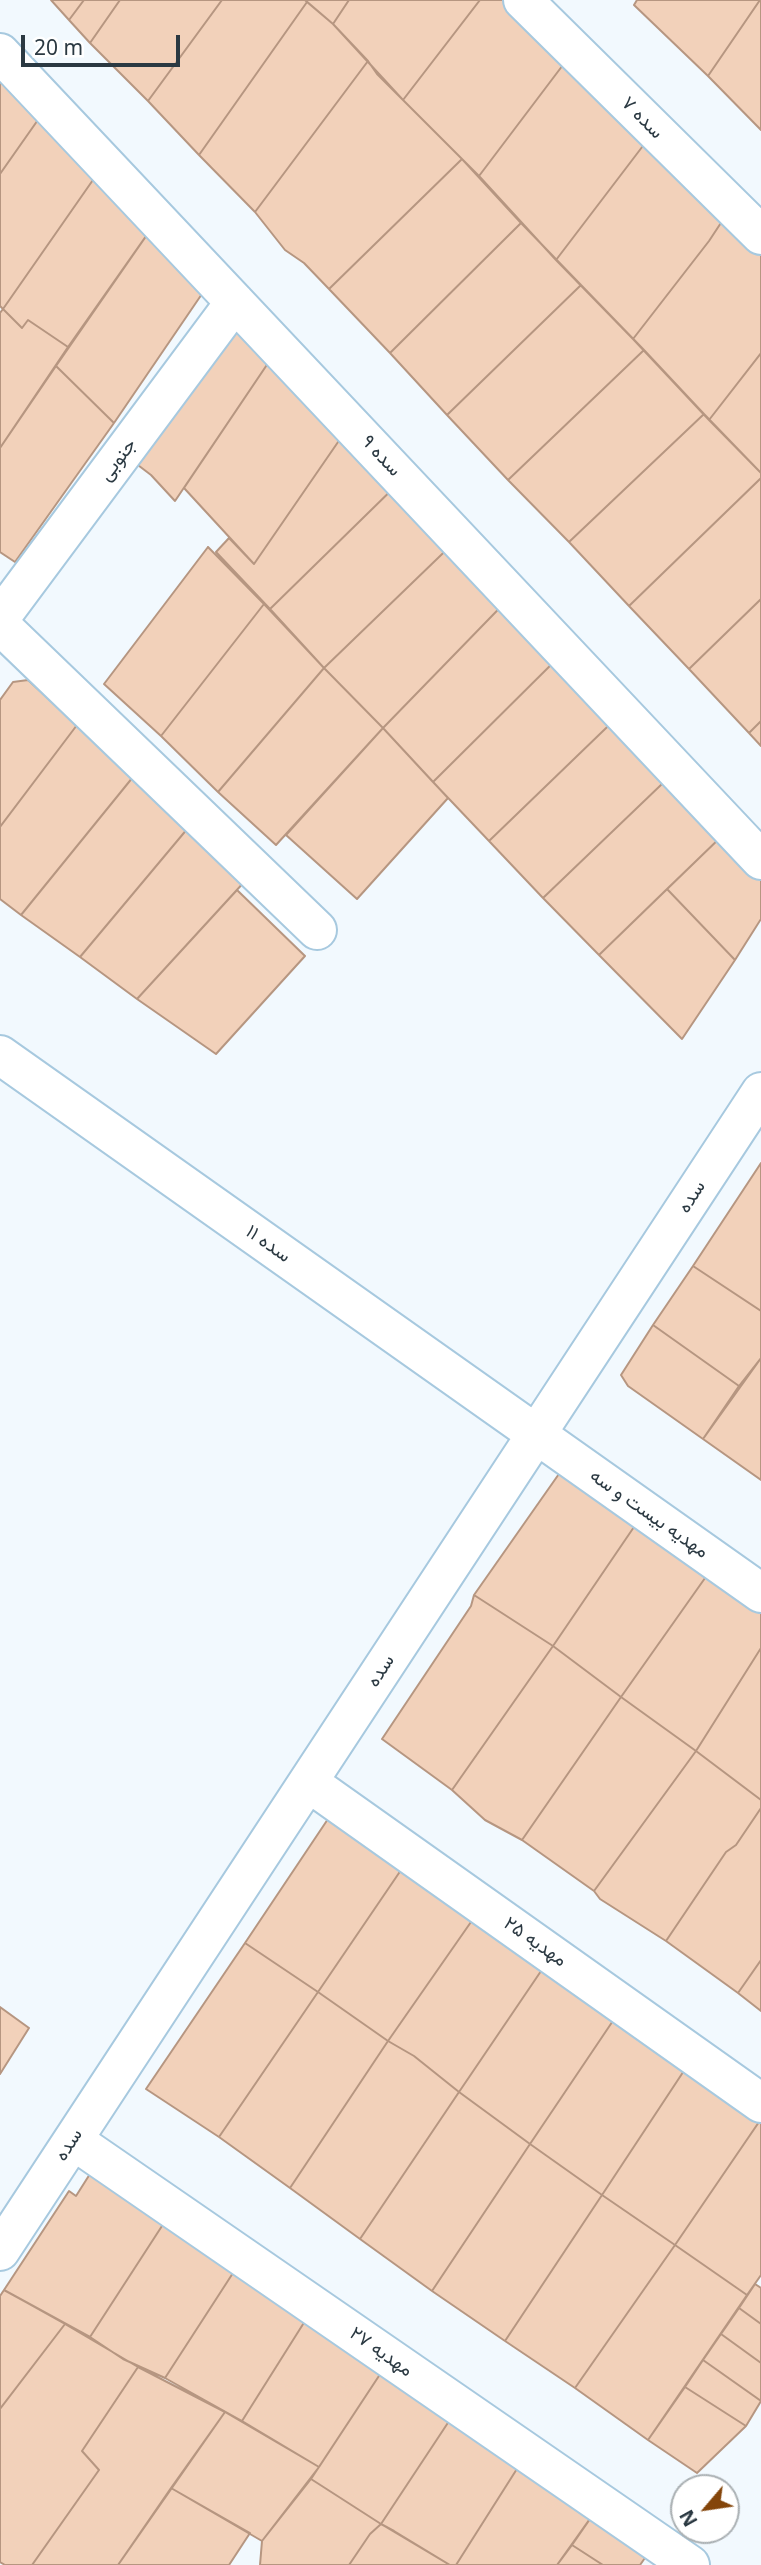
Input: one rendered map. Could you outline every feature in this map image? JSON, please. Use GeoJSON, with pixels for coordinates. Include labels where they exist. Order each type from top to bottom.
{"type":"FeatureCollection","features":[{"type":"Feature","properties":{"kind":"street","name":"سده ۷"},"geometry":{"type":"LineString","coordinates":[[523,0],[761,235]]}},
{"type":"Feature","properties":{"kind":"street","name":"سده ۹"},"geometry":{"type":"LineString","coordinates":[[0,52],[761,860]]}},
{"type":"Feature","properties":{"kind":"street","name":"جنوبی"},"geometry":{"type":"LineString","coordinates":[[0,618],[235,302]]}},
{"type":"Feature","properties":{"kind":"street"},"geometry":{"type":"LineString","coordinates":[[0,625],[317,930]]}},
{"type":"Feature","properties":{"kind":"street","name":"سده ۱۱"},"geometry":{"type":"LineString","coordinates":[[0,1055],[536,1434]]}},
{"type":"Feature","properties":{"kind":"street","name":"سده"},"geometry":{"type":"LineString","coordinates":[[0,2251],[761,1091]]}},
{"type":"Feature","properties":{"kind":"street","name":"مهدیه بیست و سه"},"geometry":{"type":"LineString","coordinates":[[536,1434],[761,1594]]}},
{"type":"Feature","properties":{"kind":"street","name":"مهدیه ۲۵"},"geometry":{"type":"LineString","coordinates":[[308,1782],[761,2103]]}},
{"type":"Feature","properties":{"kind":"street","name":"مهدیه ۲۷"},"geometry":{"type":"LineString","coordinates":[[73,2140],[690,2565]]}},
{"type":"Feature","properties":{"kind":"building"},"geometry":{"type":"Polygon","coordinates":[[[51,0],[84,0],[69,20],[51,0]]]}},
{"type":"Feature","properties":{"kind":"building"},"geometry":{"type":"Polygon","coordinates":[[[84,0],[120,0],[90,43],[69,20],[84,0]]]}},
{"type":"Feature","properties":{"kind":"building"},"geometry":{"type":"Polygon","coordinates":[[[120,0],[222,0],[148,101],[90,43],[120,0]]]}},
{"type":"Feature","properties":{"kind":"building"},"geometry":{"type":"Polygon","coordinates":[[[222,0],[307,2],[199,155],[148,101],[222,0]]]}},
{"type":"Feature","properties":{"kind":"building"},"geometry":{"type":"Polygon","coordinates":[[[305,0],[349,0],[333,24],[305,0]]]}},
{"type":"Feature","properties":{"kind":"building"},"geometry":{"type":"Polygon","coordinates":[[[349,0],[480,0],[403,100],[333,24],[349,0]]]}},
{"type":"Feature","properties":{"kind":"building"},"geometry":{"type":"Polygon","coordinates":[[[480,0],[538,0],[572,53],[479,176],[403,100],[480,0]]]}},
{"type":"Feature","properties":{"kind":"building"},"geometry":{"type":"Polygon","coordinates":[[[637,0],[760,0],[708,76],[634,5],[637,0]]]}},
{"type":"Feature","properties":{"kind":"building"},"geometry":{"type":"Polygon","coordinates":[[[761,0],[761,130],[708,76],[761,0]]]}},
{"type":"Feature","properties":{"kind":"building"},"geometry":{"type":"Polygon","coordinates":[[[307,2],[333,24],[368,61],[255,212],[199,155],[307,2]]]}},
{"type":"Feature","properties":{"kind":"building"},"geometry":{"type":"Polygon","coordinates":[[[0,40],[47,107],[0,174],[0,40]]]}},
{"type":"Feature","properties":{"kind":"building"},"geometry":{"type":"Polygon","coordinates":[[[572,53],[652,134],[556,260],[479,176],[572,53]]]}},
{"type":"Feature","properties":{"kind":"building"},"geometry":{"type":"Polygon","coordinates":[[[368,61],[377,74],[462,159],[329,289],[304,263],[285,250],[255,212],[368,61]]]}},
{"type":"Feature","properties":{"kind":"building"},"geometry":{"type":"Polygon","coordinates":[[[47,107],[102,167],[3,309],[0,306],[0,174],[47,107]]]}},
{"type":"Feature","properties":{"kind":"building"},"geometry":{"type":"Polygon","coordinates":[[[652,134],[738,197],[709,241],[633,339],[556,260],[652,134]]]}},
{"type":"Feature","properties":{"kind":"building"},"geometry":{"type":"Polygon","coordinates":[[[462,159],[521,223],[390,353],[329,289],[462,159]]]}},
{"type":"Feature","properties":{"kind":"building"},"geometry":{"type":"Polygon","coordinates":[[[102,167],[158,219],[68,347],[28,320],[22,328],[3,309],[102,167]]]}},
{"type":"Feature","properties":{"kind":"building"},"geometry":{"type":"Polygon","coordinates":[[[738,197],[761,219],[761,353],[709,420],[633,339],[709,241],[738,197]]]}},
{"type":"Feature","properties":{"kind":"building"},"geometry":{"type":"Polygon","coordinates":[[[158,219],[221,266],[114,423],[56,366],[158,219]]]}},
{"type":"Feature","properties":{"kind":"building"},"geometry":{"type":"Polygon","coordinates":[[[521,223],[581,285],[447,415],[390,353],[521,223]]]}},
{"type":"Feature","properties":{"kind":"building"},"geometry":{"type":"Polygon","coordinates":[[[581,285],[644,350],[508,480],[447,415],[581,285]]]}},
{"type":"Feature","properties":{"kind":"building"},"geometry":{"type":"Polygon","coordinates":[[[251,298],[285,338],[175,501],[151,475],[130,459],[251,298]]]}},
{"type":"Feature","properties":{"kind":"building"},"geometry":{"type":"Polygon","coordinates":[[[3,309],[22,328],[28,320],[68,347],[0,448],[0,313],[3,309]]]}},
{"type":"Feature","properties":{"kind":"building"},"geometry":{"type":"Polygon","coordinates":[[[285,338],[347,429],[254,564],[184,488],[285,338]]]}},
{"type":"Feature","properties":{"kind":"building"},"geometry":{"type":"Polygon","coordinates":[[[644,350],[704,414],[569,542],[508,480],[644,350]]]}},
{"type":"Feature","properties":{"kind":"building"},"geometry":{"type":"Polygon","coordinates":[[[761,353],[761,473],[709,420],[761,353]]]}},
{"type":"Feature","properties":{"kind":"building"},"geometry":{"type":"Polygon","coordinates":[[[56,366],[114,423],[15,562],[0,552],[0,448],[56,366]]]}},
{"type":"Feature","properties":{"kind":"building"},"geometry":{"type":"Polygon","coordinates":[[[704,414],[761,473],[761,478],[629,606],[569,542],[704,414]]]}},
{"type":"Feature","properties":{"kind":"building"},"geometry":{"type":"Polygon","coordinates":[[[347,429],[411,471],[270,609],[216,552],[229,538],[254,564],[347,429]]]}},
{"type":"Feature","properties":{"kind":"building"},"geometry":{"type":"Polygon","coordinates":[[[411,471],[467,530],[324,668],[270,609],[411,471]]]}},
{"type":"Feature","properties":{"kind":"building"},"geometry":{"type":"Polygon","coordinates":[[[761,478],[761,599],[689,669],[629,606],[761,478]]]}},
{"type":"Feature","properties":{"kind":"building"},"geometry":{"type":"Polygon","coordinates":[[[467,530],[521,586],[383,728],[324,668],[467,530]]]}},
{"type":"Feature","properties":{"kind":"building"},"geometry":{"type":"Polygon","coordinates":[[[208,547],[264,604],[161,736],[104,684],[208,547]]]}},
{"type":"Feature","properties":{"kind":"building"},"geometry":{"type":"Polygon","coordinates":[[[521,586],[575,641],[433,782],[383,728],[521,586]]]}},
{"type":"Feature","properties":{"kind":"building"},"geometry":{"type":"Polygon","coordinates":[[[761,599],[761,721],[749,733],[689,669],[761,599]]]}},
{"type":"Feature","properties":{"kind":"building"},"geometry":{"type":"Polygon","coordinates":[[[264,604],[324,668],[218,792],[161,736],[264,604]]]}},
{"type":"Feature","properties":{"kind":"building"},"geometry":{"type":"Polygon","coordinates":[[[575,641],[632,703],[489,841],[433,782],[575,641]]]}},
{"type":"Feature","properties":{"kind":"building"},"geometry":{"type":"Polygon","coordinates":[[[324,668],[383,728],[276,845],[218,792],[324,668]]]}},
{"type":"Feature","properties":{"kind":"building"},"geometry":{"type":"Polygon","coordinates":[[[28,680],[77,725],[0,827],[0,700],[13,682],[28,680]]]}},
{"type":"Feature","properties":{"kind":"building"},"geometry":{"type":"Polygon","coordinates":[[[632,703],[687,760],[543,898],[489,841],[632,703]]]}},
{"type":"Feature","properties":{"kind":"building"},"geometry":{"type":"Polygon","coordinates":[[[761,721],[761,746],[749,733],[761,721]]]}},
{"type":"Feature","properties":{"kind":"building"},"geometry":{"type":"Polygon","coordinates":[[[77,725],[133,777],[21,915],[0,899],[0,827],[77,725]]]}},
{"type":"Feature","properties":{"kind":"building"},"geometry":{"type":"Polygon","coordinates":[[[383,728],[448,798],[357,899],[286,835],[383,728]]]}},
{"type":"Feature","properties":{"kind":"building"},"geometry":{"type":"Polygon","coordinates":[[[687,760],[724,834],[599,955],[543,898],[687,760]]]}},
{"type":"Feature","properties":{"kind":"building"},"geometry":{"type":"Polygon","coordinates":[[[133,777],[188,828],[80,957],[21,915],[133,777]]]}},
{"type":"Feature","properties":{"kind":"building"},"geometry":{"type":"Polygon","coordinates":[[[188,828],[246,880],[137,999],[80,957],[188,828]]]}},
{"type":"Feature","properties":{"kind":"building"},"geometry":{"type":"Polygon","coordinates":[[[724,834],[761,837],[761,919],[735,960],[667,889],[724,834]]]}},
{"type":"Feature","properties":{"kind":"building"},"geometry":{"type":"Polygon","coordinates":[[[667,889],[735,960],[682,1039],[599,955],[667,889]]]}},
{"type":"Feature","properties":{"kind":"building"},"geometry":{"type":"Polygon","coordinates":[[[237,890],[305,956],[216,1054],[137,999],[237,890]]]}},
{"type":"Feature","properties":{"kind":"building"},"geometry":{"type":"Polygon","coordinates":[[[761,1163],[761,1311],[693,1266],[761,1163]]]}},
{"type":"Feature","properties":{"kind":"building"},"geometry":{"type":"Polygon","coordinates":[[[693,1266],[761,1311],[761,1358],[739,1386],[653,1325],[693,1266]]]}},
{"type":"Feature","properties":{"kind":"building"},"geometry":{"type":"Polygon","coordinates":[[[653,1325],[739,1386],[703,1439],[628,1386],[621,1375],[653,1325]]]}},
{"type":"Feature","properties":{"kind":"building"},"geometry":{"type":"Polygon","coordinates":[[[761,1358],[761,1480],[703,1439],[761,1358]]]}},
{"type":"Feature","properties":{"kind":"building"},"geometry":{"type":"Polygon","coordinates":[[[561,1471],[636,1524],[553,1646],[474,1595],[561,1471]]]}},
{"type":"Feature","properties":{"kind":"building"},"geometry":{"type":"Polygon","coordinates":[[[636,1524],[710,1571],[621,1697],[553,1646],[636,1524]]]}},
{"type":"Feature","properties":{"kind":"building"},"geometry":{"type":"Polygon","coordinates":[[[710,1571],[761,1609],[761,1648],[696,1751],[621,1697],[710,1571]]]}},
{"type":"Feature","properties":{"kind":"building"},"geometry":{"type":"Polygon","coordinates":[[[474,1595],[553,1646],[452,1790],[382,1739],[471,1606],[474,1595]]]}},
{"type":"Feature","properties":{"kind":"building"},"geometry":{"type":"Polygon","coordinates":[[[553,1646],[621,1697],[522,1840],[485,1820],[452,1790],[553,1646]]]}},
{"type":"Feature","properties":{"kind":"building"},"geometry":{"type":"Polygon","coordinates":[[[761,1648],[761,1800],[696,1751],[761,1648]]]}},
{"type":"Feature","properties":{"kind":"building"},"geometry":{"type":"Polygon","coordinates":[[[621,1697],[696,1751],[594,1891],[522,1840],[621,1697]]]}},
{"type":"Feature","properties":{"kind":"building"},"geometry":{"type":"Polygon","coordinates":[[[696,1751],[761,1800],[761,1808],[736,1845],[726,1852],[666,1941],[600,1899],[594,1891],[696,1751]]]}},
{"type":"Feature","properties":{"kind":"building"},"geometry":{"type":"Polygon","coordinates":[[[340,1801],[416,1848],[318,1992],[245,1943],[340,1801]]]}},
{"type":"Feature","properties":{"kind":"building"},"geometry":{"type":"Polygon","coordinates":[[[761,1808],[761,1960],[738,1993],[666,1941],[726,1852],[736,1845],[761,1808]]]}},
{"type":"Feature","properties":{"kind":"building"},"geometry":{"type":"Polygon","coordinates":[[[416,1848],[487,1899],[388,2041],[318,1992],[416,1848]]]}},
{"type":"Feature","properties":{"kind":"building"},"geometry":{"type":"Polygon","coordinates":[[[487,1899],[558,1946],[459,2092],[414,2056],[388,2041],[487,1899]]]}},
{"type":"Feature","properties":{"kind":"building"},"geometry":{"type":"Polygon","coordinates":[[[245,1943],[318,1992],[219,2137],[146,2089],[245,1943]]]}},
{"type":"Feature","properties":{"kind":"building"},"geometry":{"type":"Polygon","coordinates":[[[558,1946],[627,2000],[530,2144],[459,2092],[558,1946]]]}},
{"type":"Feature","properties":{"kind":"building"},"geometry":{"type":"Polygon","coordinates":[[[761,1960],[761,2011],[738,1993],[761,1960]]]}},
{"type":"Feature","properties":{"kind":"building"},"geometry":{"type":"Polygon","coordinates":[[[318,1992],[388,2041],[290,2188],[219,2137],[318,1992]]]}},
{"type":"Feature","properties":{"kind":"building"},"geometry":{"type":"Polygon","coordinates":[[[627,2000],[697,2051],[602,2195],[530,2144],[627,2000]]]}},
{"type":"Feature","properties":{"kind":"building"},"geometry":{"type":"Polygon","coordinates":[[[0,2007],[29,2028],[0,2074],[0,2007]]]}},
{"type":"Feature","properties":{"kind":"building"},"geometry":{"type":"Polygon","coordinates":[[[388,2041],[414,2056],[459,2092],[360,2239],[290,2188],[388,2041]]]}},
{"type":"Feature","properties":{"kind":"building"},"geometry":{"type":"Polygon","coordinates":[[[697,2051],[761,2119],[675,2245],[602,2195],[697,2051]]]}},
{"type":"Feature","properties":{"kind":"building"},"geometry":{"type":"Polygon","coordinates":[[[459,2092],[530,2144],[432,2291],[360,2239],[459,2092]]]}},
{"type":"Feature","properties":{"kind":"building"},"geometry":{"type":"Polygon","coordinates":[[[761,2119],[761,2275],[747,2295],[675,2245],[761,2119]]]}},
{"type":"Feature","properties":{"kind":"building"},"geometry":{"type":"Polygon","coordinates":[[[530,2144],[602,2195],[505,2341],[432,2291],[530,2144]]]}},
{"type":"Feature","properties":{"kind":"building"},"geometry":{"type":"Polygon","coordinates":[[[102,2155],[173,2209],[90,2337],[4,2290],[69,2191],[76,2196],[102,2155]]]}},
{"type":"Feature","properties":{"kind":"building"},"geometry":{"type":"Polygon","coordinates":[[[602,2195],[675,2245],[575,2388],[505,2341],[602,2195]]]}},
{"type":"Feature","properties":{"kind":"building"},"geometry":{"type":"Polygon","coordinates":[[[173,2209],[244,2256],[165,2378],[123,2359],[90,2337],[173,2209]]]}},
{"type":"Feature","properties":{"kind":"building"},"geometry":{"type":"Polygon","coordinates":[[[675,2245],[747,2295],[648,2440],[575,2388],[675,2245]]]}},
{"type":"Feature","properties":{"kind":"building"},"geometry":{"type":"Polygon","coordinates":[[[244,2256],[305,2321],[242,2421],[165,2378],[244,2256]]]}},
{"type":"Feature","properties":{"kind":"building"},"geometry":{"type":"Polygon","coordinates":[[[755,2284],[761,2288],[761,2324],[739,2308],[755,2284]]]}},
{"type":"Feature","properties":{"kind":"building"},"geometry":{"type":"Polygon","coordinates":[[[4,2290],[65,2324],[0,2409],[0,2296],[4,2290]]]}},
{"type":"Feature","properties":{"kind":"building"},"geometry":{"type":"Polygon","coordinates":[[[739,2308],[761,2324],[761,2363],[721,2334],[739,2308]]]}},
{"type":"Feature","properties":{"kind":"building"},"geometry":{"type":"Polygon","coordinates":[[[305,2321],[398,2347],[319,2467],[242,2421],[305,2321]]]}},
{"type":"Feature","properties":{"kind":"building"},"geometry":{"type":"Polygon","coordinates":[[[65,2324],[138,2367],[82,2451],[99,2470],[32,2565],[5,2565],[0,2562],[0,2409],[65,2324]]]}},
{"type":"Feature","properties":{"kind":"building"},"geometry":{"type":"Polygon","coordinates":[[[721,2334],[761,2363],[761,2401],[703,2360],[721,2334]]]}},
{"type":"Feature","properties":{"kind":"building"},"geometry":{"type":"Polygon","coordinates":[[[398,2347],[465,2397],[381,2524],[311,2479],[398,2347]]]}},
{"type":"Feature","properties":{"kind":"building"},"geometry":{"type":"Polygon","coordinates":[[[703,2360],[761,2401],[746,2426],[685,2387],[703,2360]]]}},
{"type":"Feature","properties":{"kind":"building"},"geometry":{"type":"Polygon","coordinates":[[[138,2367],[225,2412],[118,2565],[32,2565],[99,2470],[82,2451],[138,2367]]]}},
{"type":"Feature","properties":{"kind":"building"},"geometry":{"type":"Polygon","coordinates":[[[685,2387],[746,2426],[697,2473],[648,2440],[685,2387]]]}},
{"type":"Feature","properties":{"kind":"building"},"geometry":{"type":"Polygon","coordinates":[[[465,2397],[534,2442],[456,2565],[450,2565],[381,2524],[465,2397]]]}},
{"type":"Feature","properties":{"kind":"building"},"geometry":{"type":"Polygon","coordinates":[[[225,2412],[319,2467],[262,2541],[171,2488],[225,2412]]]}},
{"type":"Feature","properties":{"kind":"building"},"geometry":{"type":"Polygon","coordinates":[[[534,2442],[599,2506],[557,2565],[456,2565],[534,2442]]]}},
{"type":"Feature","properties":{"kind":"building"},"geometry":{"type":"Polygon","coordinates":[[[311,2479],[381,2524],[370,2534],[349,2565],[260,2565],[262,2541],[311,2479]]]}},
{"type":"Feature","properties":{"kind":"building"},"geometry":{"type":"Polygon","coordinates":[[[171,2488],[250,2533],[229,2565],[118,2565],[171,2488]]]}},
{"type":"Feature","properties":{"kind":"building"},"geometry":{"type":"Polygon","coordinates":[[[590,2519],[647,2555],[640,2565],[603,2565],[572,2545],[590,2519]]]}},
{"type":"Feature","properties":{"kind":"building"},"geometry":{"type":"Polygon","coordinates":[[[381,2524],[450,2565],[349,2565],[370,2534],[381,2524]]]}},
{"type":"Feature","properties":{"kind":"building"},"geometry":{"type":"Polygon","coordinates":[[[572,2545],[603,2565],[557,2565],[572,2545]]]}}]}
